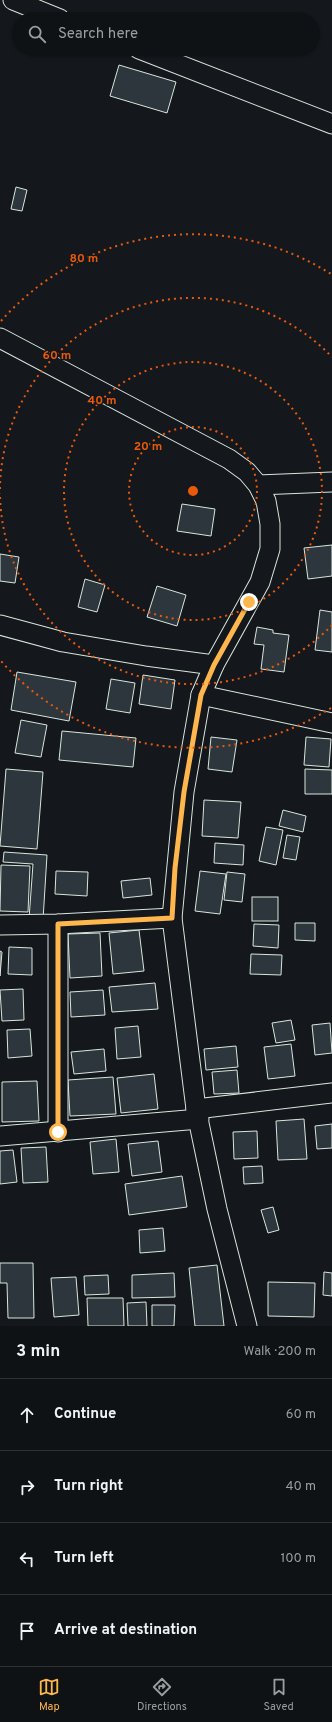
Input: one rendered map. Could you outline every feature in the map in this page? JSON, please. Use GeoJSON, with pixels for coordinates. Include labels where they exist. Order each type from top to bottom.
{"type":"FeatureCollection","features":[{"type":"Feature","properties":{"kind":"street"},"geometry":{"type":"LineString","coordinates":[[13,0],[43,12]]}},
{"type":"Feature","properties":{"kind":"street"},"geometry":{"type":"LineString","coordinates":[[157,56],[332,124]]}},
{"type":"Feature","properties":{"kind":"street"},"geometry":{"type":"LineString","coordinates":[[0,338],[229,459],[247,472],[258,486],[266,501],[270,524],[270,549],[260,582],[214,665],[201,695],[184,792],[175,868],[172,918],[198,1114],[217,1209],[248,1326]]}},
{"type":"Feature","properties":{"kind":"street"},"geometry":{"type":"LineString","coordinates":[[258,486],[332,482]]}},
{"type":"Feature","properties":{"kind":"street"},"geometry":{"type":"LineString","coordinates":[[0,625],[63,642],[146,656],[214,665]]}},
{"type":"Feature","properties":{"kind":"street"},"geometry":{"type":"LineString","coordinates":[[201,695],[332,723]]}},
{"type":"Feature","properties":{"kind":"street"},"geometry":{"type":"LineString","coordinates":[[0,925],[58,924],[172,918]]}},
{"type":"Feature","properties":{"kind":"street"},"geometry":{"type":"LineString","coordinates":[[58,924],[58,1132]]}},
{"type":"Feature","properties":{"kind":"street"},"geometry":{"type":"LineString","coordinates":[[0,1136],[58,1132],[198,1114],[332,1093]]}},
{"type":"Feature","properties":{"kind":"building"},"geometry":{"type":"Polygon","coordinates":[[[119,65],[176,82],[167,113],[110,96],[119,65]]]}},
{"type":"Feature","properties":{"kind":"building"},"geometry":{"type":"Polygon","coordinates":[[[16,187],[27,190],[22,211],[11,209],[16,187]]]}},
{"type":"Feature","properties":{"kind":"building"},"geometry":{"type":"Polygon","coordinates":[[[182,504],[215,509],[211,536],[177,531],[182,504]]]}},
{"type":"Feature","properties":{"kind":"building"},"geometry":{"type":"Polygon","coordinates":[[[332,545],[332,576],[308,579],[304,548],[332,545]]]}},
{"type":"Feature","properties":{"kind":"building"},"geometry":{"type":"Polygon","coordinates":[[[0,554],[19,557],[15,583],[0,581],[0,554]]]}},
{"type":"Feature","properties":{"kind":"building"},"geometry":{"type":"Polygon","coordinates":[[[85,579],[105,585],[97,612],[78,607],[85,579]]]}},
{"type":"Feature","properties":{"kind":"building"},"geometry":{"type":"Polygon","coordinates":[[[157,586],[186,595],[177,626],[147,617],[157,586]]]}},
{"type":"Feature","properties":{"kind":"building"},"geometry":{"type":"Polygon","coordinates":[[[320,610],[332,612],[332,652],[315,650],[320,610]]]}},
{"type":"Feature","properties":{"kind":"building"},"geometry":{"type":"Polygon","coordinates":[[[257,627],[273,630],[273,633],[289,635],[284,672],[261,669],[264,645],[254,644],[257,627]]]}},
{"type":"Feature","properties":{"kind":"building"},"geometry":{"type":"Polygon","coordinates":[[[17,672],[76,682],[69,721],[11,710],[17,672]]]}},
{"type":"Feature","properties":{"kind":"building"},"geometry":{"type":"Polygon","coordinates":[[[143,675],[175,680],[171,709],[139,704],[143,675]]]}},
{"type":"Feature","properties":{"kind":"building"},"geometry":{"type":"Polygon","coordinates":[[[111,679],[135,683],[130,713],[106,709],[111,679]]]}},
{"type":"Feature","properties":{"kind":"building"},"geometry":{"type":"Polygon","coordinates":[[[21,720],[47,725],[41,757],[15,753],[21,720]]]}},
{"type":"Feature","properties":{"kind":"building"},"geometry":{"type":"Polygon","coordinates":[[[62,731],[136,738],[133,767],[59,760],[62,731]]]}},
{"type":"Feature","properties":{"kind":"building"},"geometry":{"type":"Polygon","coordinates":[[[211,737],[237,740],[232,772],[208,769],[211,737]]]}},
{"type":"Feature","properties":{"kind":"building"},"geometry":{"type":"Polygon","coordinates":[[[306,737],[331,739],[329,767],[304,765],[306,737]]]}},
{"type":"Feature","properties":{"kind":"building"},"geometry":{"type":"Polygon","coordinates":[[[6,769],[43,772],[37,849],[0,846],[6,769]]]}},
{"type":"Feature","properties":{"kind":"building"},"geometry":{"type":"Polygon","coordinates":[[[305,769],[332,770],[332,794],[305,794],[305,769]]]}},
{"type":"Feature","properties":{"kind":"building"},"geometry":{"type":"Polygon","coordinates":[[[204,800],[241,802],[238,838],[202,836],[204,800]]]}},
{"type":"Feature","properties":{"kind":"building"},"geometry":{"type":"Polygon","coordinates":[[[283,810],[306,816],[303,832],[279,826],[283,810]]]}},
{"type":"Feature","properties":{"kind":"building"},"geometry":{"type":"Polygon","coordinates":[[[266,827],[283,830],[276,865],[259,861],[266,827]]]}},
{"type":"Feature","properties":{"kind":"building"},"geometry":{"type":"Polygon","coordinates":[[[287,835],[300,837],[296,860],[283,858],[287,835]]]}},
{"type":"Feature","properties":{"kind":"building"},"geometry":{"type":"Polygon","coordinates":[[[215,843],[244,845],[243,865],[214,863],[215,843]]]}},
{"type":"Feature","properties":{"kind":"building"},"geometry":{"type":"Polygon","coordinates":[[[4,852],[47,855],[43,920],[29,919],[33,864],[3,862],[4,852]]]}},
{"type":"Feature","properties":{"kind":"building"},"geometry":{"type":"Polygon","coordinates":[[[1,865],[30,866],[28,912],[0,911],[1,865]]]}},
{"type":"Feature","properties":{"kind":"building"},"geometry":{"type":"Polygon","coordinates":[[[56,871],[88,872],[87,896],[55,894],[56,871]]]}},
{"type":"Feature","properties":{"kind":"building"},"geometry":{"type":"Polygon","coordinates":[[[200,871],[226,874],[220,914],[195,911],[200,871]]]}},
{"type":"Feature","properties":{"kind":"building"},"geometry":{"type":"Polygon","coordinates":[[[227,872],[245,874],[242,902],[224,900],[227,872]]]}},
{"type":"Feature","properties":{"kind":"building"},"geometry":{"type":"Polygon","coordinates":[[[150,878],[152,895],[123,898],[121,881],[150,878]]]}},
{"type":"Feature","properties":{"kind":"building"},"geometry":{"type":"Polygon","coordinates":[[[252,897],[278,897],[278,921],[252,921],[252,897]]]}},
{"type":"Feature","properties":{"kind":"building"},"geometry":{"type":"Polygon","coordinates":[[[295,923],[315,923],[315,941],[295,940],[295,923]]]}},
{"type":"Feature","properties":{"kind":"building"},"geometry":{"type":"Polygon","coordinates":[[[254,924],[279,925],[278,948],[253,946],[254,924]]]}},
{"type":"Feature","properties":{"kind":"building"},"geometry":{"type":"Polygon","coordinates":[[[139,930],[144,971],[113,974],[109,933],[139,930]]]}},
{"type":"Feature","properties":{"kind":"building"},"geometry":{"type":"Polygon","coordinates":[[[100,933],[102,976],[70,978],[68,934],[100,933]]]}},
{"type":"Feature","properties":{"kind":"building"},"geometry":{"type":"Polygon","coordinates":[[[9,947],[32,948],[32,975],[8,974],[9,947]]]}},
{"type":"Feature","properties":{"kind":"building"},"geometry":{"type":"Polygon","coordinates":[[[0,951],[2,952],[0,976],[0,951]]]}},
{"type":"Feature","properties":{"kind":"building"},"geometry":{"type":"Polygon","coordinates":[[[251,954],[282,955],[281,975],[250,974],[251,954]]]}},
{"type":"Feature","properties":{"kind":"building"},"geometry":{"type":"Polygon","coordinates":[[[155,983],[158,1009],[112,1012],[109,987],[155,983]]]}},
{"type":"Feature","properties":{"kind":"building"},"geometry":{"type":"Polygon","coordinates":[[[23,989],[24,1020],[2,1021],[0,990],[23,989]]]}},
{"type":"Feature","properties":{"kind":"building"},"geometry":{"type":"Polygon","coordinates":[[[103,990],[105,1015],[71,1017],[70,992],[103,990]]]}},
{"type":"Feature","properties":{"kind":"building"},"geometry":{"type":"Polygon","coordinates":[[[291,1020],[295,1040],[276,1043],[272,1023],[291,1020]]]}},
{"type":"Feature","properties":{"kind":"building"},"geometry":{"type":"Polygon","coordinates":[[[330,1023],[332,1053],[315,1055],[312,1025],[330,1023]]]}},
{"type":"Feature","properties":{"kind":"building"},"geometry":{"type":"Polygon","coordinates":[[[138,1026],[141,1057],[117,1059],[115,1028],[138,1026]]]}},
{"type":"Feature","properties":{"kind":"building"},"geometry":{"type":"Polygon","coordinates":[[[30,1029],[32,1056],[8,1058],[7,1030],[30,1029]]]}},
{"type":"Feature","properties":{"kind":"building"},"geometry":{"type":"Polygon","coordinates":[[[291,1044],[295,1076],[268,1079],[264,1047],[291,1044]]]}},
{"type":"Feature","properties":{"kind":"building"},"geometry":{"type":"Polygon","coordinates":[[[236,1046],[238,1067],[206,1070],[204,1049],[236,1046]]]}},
{"type":"Feature","properties":{"kind":"building"},"geometry":{"type":"Polygon","coordinates":[[[104,1049],[106,1071],[74,1074],[71,1052],[104,1049]]]}},
{"type":"Feature","properties":{"kind":"building"},"geometry":{"type":"Polygon","coordinates":[[[237,1070],[239,1093],[214,1094],[212,1072],[237,1070]]]}},
{"type":"Feature","properties":{"kind":"building"},"geometry":{"type":"Polygon","coordinates":[[[154,1074],[158,1109],[121,1113],[117,1078],[154,1074]]]}},
{"type":"Feature","properties":{"kind":"building"},"geometry":{"type":"Polygon","coordinates":[[[113,1077],[116,1114],[70,1116],[68,1080],[113,1077]]]}},
{"type":"Feature","properties":{"kind":"building"},"geometry":{"type":"Polygon","coordinates":[[[37,1081],[39,1121],[2,1122],[2,1082],[37,1081]]]}},
{"type":"Feature","properties":{"kind":"building"},"geometry":{"type":"Polygon","coordinates":[[[304,1119],[307,1159],[278,1160],[276,1121],[304,1119]]]}},
{"type":"Feature","properties":{"kind":"building"},"geometry":{"type":"Polygon","coordinates":[[[332,1124],[332,1148],[317,1149],[315,1126],[332,1124]]]}},
{"type":"Feature","properties":{"kind":"building"},"geometry":{"type":"Polygon","coordinates":[[[257,1131],[258,1158],[234,1159],[233,1132],[257,1131]]]}},
{"type":"Feature","properties":{"kind":"building"},"geometry":{"type":"Polygon","coordinates":[[[116,1139],[119,1172],[93,1174],[90,1142],[116,1139]]]}},
{"type":"Feature","properties":{"kind":"building"},"geometry":{"type":"Polygon","coordinates":[[[158,1141],[162,1172],[132,1176],[128,1144],[158,1141]]]}},
{"type":"Feature","properties":{"kind":"building"},"geometry":{"type":"Polygon","coordinates":[[[46,1147],[48,1182],[23,1183],[21,1148],[46,1147]]]}},
{"type":"Feature","properties":{"kind":"building"},"geometry":{"type":"Polygon","coordinates":[[[13,1150],[17,1182],[0,1184],[0,1151],[13,1150]]]}},
{"type":"Feature","properties":{"kind":"building"},"geometry":{"type":"Polygon","coordinates":[[[262,1166],[263,1183],[244,1184],[243,1167],[262,1166]]]}},
{"type":"Feature","properties":{"kind":"building"},"geometry":{"type":"Polygon","coordinates":[[[182,1176],[187,1207],[129,1215],[125,1184],[182,1176]]]}},
{"type":"Feature","properties":{"kind":"building"},"geometry":{"type":"Polygon","coordinates":[[[273,1207],[279,1230],[268,1233],[261,1210],[273,1207]]]}},
{"type":"Feature","properties":{"kind":"building"},"geometry":{"type":"Polygon","coordinates":[[[163,1228],[165,1251],[140,1253],[139,1230],[163,1228]]]}},
{"type":"Feature","properties":{"kind":"building"},"geometry":{"type":"Polygon","coordinates":[[[0,1263],[33,1263],[34,1318],[8,1318],[7,1283],[0,1283],[0,1263]]]}},
{"type":"Feature","properties":{"kind":"building"},"geometry":{"type":"Polygon","coordinates":[[[217,1265],[224,1326],[195,1326],[189,1268],[217,1265]]]}},
{"type":"Feature","properties":{"kind":"building"},"geometry":{"type":"Polygon","coordinates":[[[324,1272],[332,1273],[332,1296],[323,1295],[324,1272]]]}},
{"type":"Feature","properties":{"kind":"building"},"geometry":{"type":"Polygon","coordinates":[[[174,1273],[175,1297],[132,1298],[132,1275],[174,1273]]]}},
{"type":"Feature","properties":{"kind":"building"},"geometry":{"type":"Polygon","coordinates":[[[108,1275],[109,1294],[85,1295],[84,1276],[108,1275]]]}},
{"type":"Feature","properties":{"kind":"building"},"geometry":{"type":"Polygon","coordinates":[[[76,1277],[79,1315],[54,1317],[51,1278],[76,1277]]]}},
{"type":"Feature","properties":{"kind":"building"},"geometry":{"type":"Polygon","coordinates":[[[268,1282],[315,1283],[314,1317],[268,1316],[268,1282]]]}},
{"type":"Feature","properties":{"kind":"building"},"geometry":{"type":"Polygon","coordinates":[[[87,1298],[123,1298],[124,1326],[88,1326],[87,1298]]]}},
{"type":"Feature","properties":{"kind":"building"},"geometry":{"type":"Polygon","coordinates":[[[146,1302],[147,1326],[128,1326],[127,1303],[146,1302]]]}},
{"type":"Feature","properties":{"kind":"building"},"geometry":{"type":"Polygon","coordinates":[[[152,1305],[175,1305],[174,1326],[152,1326],[152,1305]]]}},
{"type":"Feature","properties":{"kind":"route"},"geometry":{"type":"LineString","coordinates":[[58,1132],[58,924],[172,918],[175,868],[184,792],[201,695],[214,665],[249,602]]}}]}
